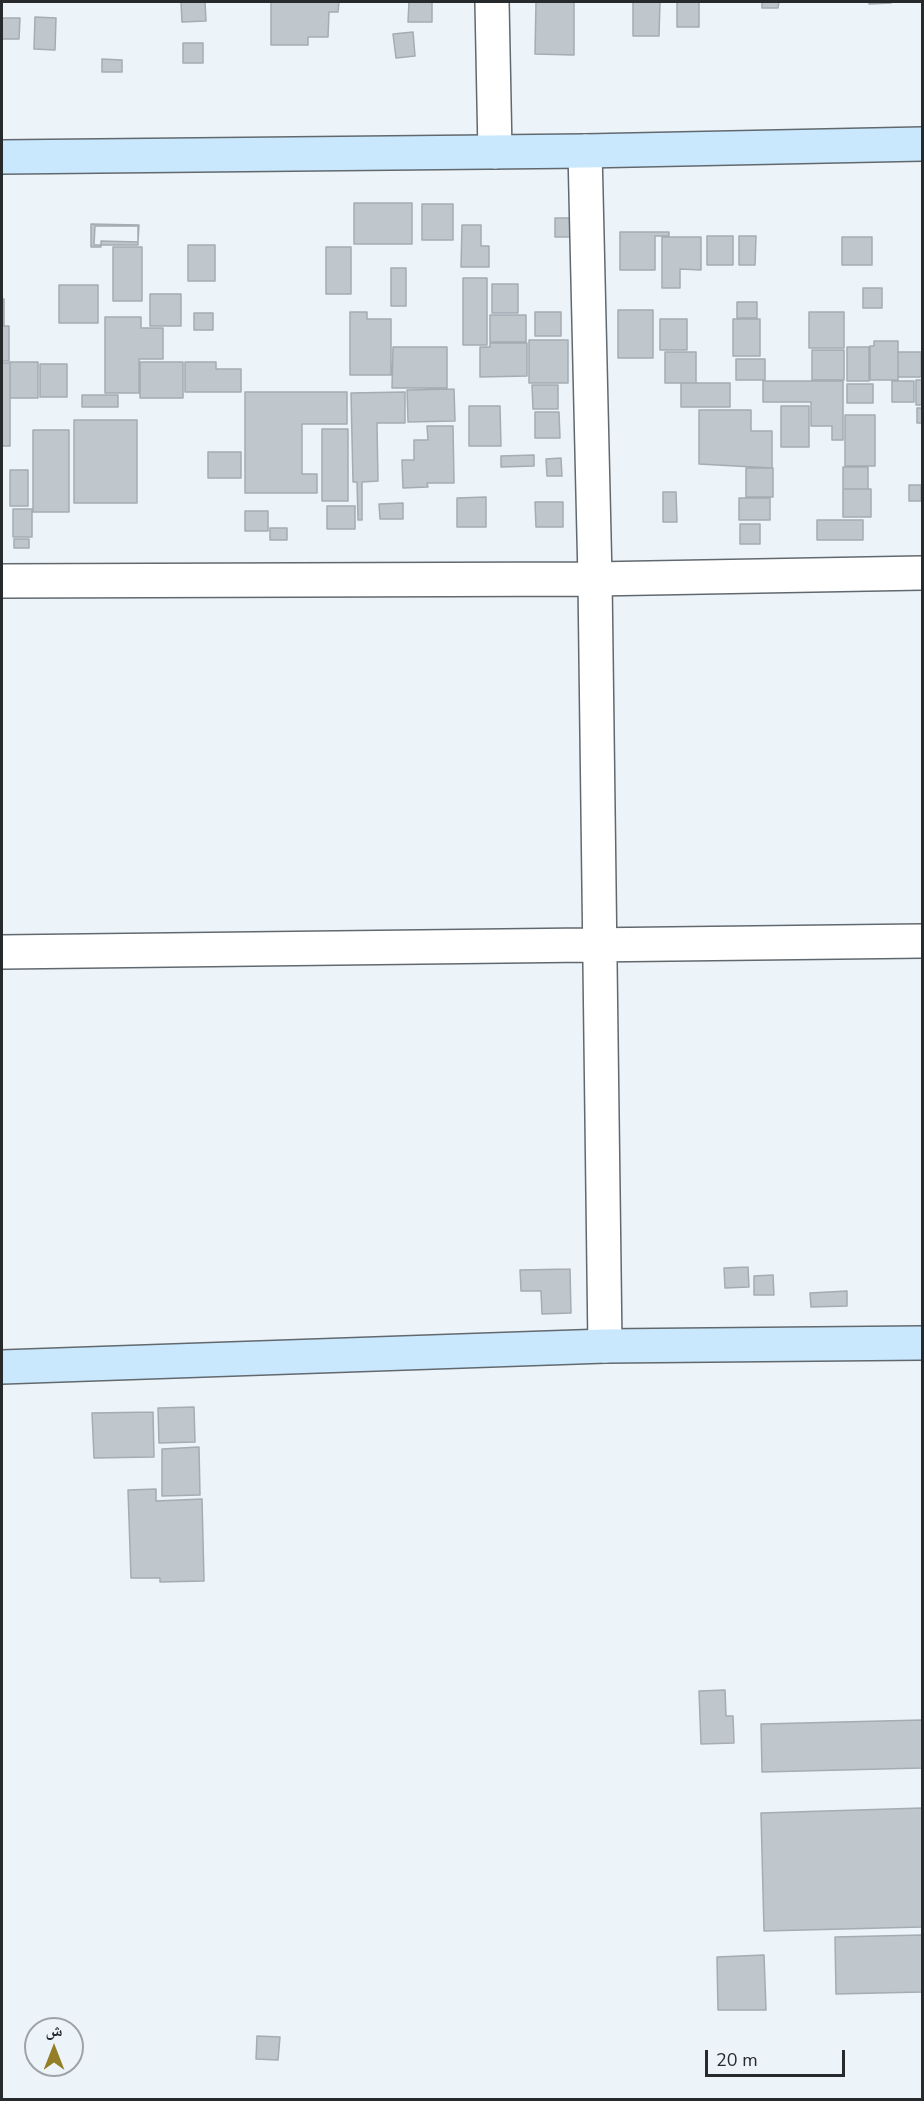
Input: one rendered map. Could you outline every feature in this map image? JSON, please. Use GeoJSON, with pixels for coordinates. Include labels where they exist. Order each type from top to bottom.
{"type":"FeatureCollection","features":[{"type":"Feature","properties":{"kind":"street"},"geometry":{"type":"LineString","coordinates":[[492,2],[495,152]]}},
{"type":"Feature","properties":{"kind":"street"},"geometry":{"type":"LineString","coordinates":[[2,157],[585,151],[922,144]]}},
{"type":"Feature","properties":{"kind":"street"},"geometry":{"type":"LineString","coordinates":[[585,151],[595,579],[605,1346]]}},
{"type":"Feature","properties":{"kind":"street"},"geometry":{"type":"LineString","coordinates":[[2,581],[595,579],[922,573]]}},
{"type":"Feature","properties":{"kind":"street"},"geometry":{"type":"LineString","coordinates":[[2,952],[922,941]]}},
{"type":"Feature","properties":{"kind":"street"},"geometry":{"type":"LineString","coordinates":[[2,1367],[605,1346],[922,1342]]}},
{"type":"Feature","properties":{"kind":"building"},"geometry":{"type":"Polygon","coordinates":[[[181,2],[205,2],[206,21],[182,22],[181,2]]]}},
{"type":"Feature","properties":{"kind":"building"},"geometry":{"type":"Polygon","coordinates":[[[271,2],[339,2],[338,12],[329,12],[328,37],[308,37],[308,45],[271,45],[271,2]]]}},
{"type":"Feature","properties":{"kind":"building"},"geometry":{"type":"Polygon","coordinates":[[[409,2],[432,2],[432,22],[408,22],[409,2]]]}},
{"type":"Feature","properties":{"kind":"building"},"geometry":{"type":"Polygon","coordinates":[[[536,2],[574,2],[574,55],[535,54],[536,2]]]}},
{"type":"Feature","properties":{"kind":"building"},"geometry":{"type":"Polygon","coordinates":[[[633,2],[660,2],[659,36],[633,36],[633,2]]]}},
{"type":"Feature","properties":{"kind":"building"},"geometry":{"type":"Polygon","coordinates":[[[677,2],[699,2],[699,27],[677,27],[677,2]]]}},
{"type":"Feature","properties":{"kind":"building"},"geometry":{"type":"Polygon","coordinates":[[[762,2],[779,2],[778,8],[762,8],[762,2]]]}},
{"type":"Feature","properties":{"kind":"building"},"geometry":{"type":"Polygon","coordinates":[[[869,2],[891,2],[891,3],[869,4],[869,2]]]}},
{"type":"Feature","properties":{"kind":"building"},"geometry":{"type":"Polygon","coordinates":[[[35,17],[56,18],[55,50],[34,49],[35,17]]]}},
{"type":"Feature","properties":{"kind":"building"},"geometry":{"type":"Polygon","coordinates":[[[2,18],[20,18],[19,39],[2,39],[2,18]]]}},
{"type":"Feature","properties":{"kind":"building"},"geometry":{"type":"Polygon","coordinates":[[[413,32],[415,56],[396,58],[393,34],[413,32]]]}},
{"type":"Feature","properties":{"kind":"building"},"geometry":{"type":"Polygon","coordinates":[[[183,43],[203,43],[203,63],[183,63],[183,43]]]}},
{"type":"Feature","properties":{"kind":"building"},"geometry":{"type":"Polygon","coordinates":[[[102,59],[122,60],[122,72],[102,72],[102,59]]]}},
{"type":"Feature","properties":{"kind":"building"},"geometry":{"type":"Polygon","coordinates":[[[354,203],[412,203],[412,244],[354,244],[354,203]]]}},
{"type":"Feature","properties":{"kind":"building"},"geometry":{"type":"Polygon","coordinates":[[[422,204],[453,204],[453,240],[422,240],[422,204]]]}},
{"type":"Feature","properties":{"kind":"building"},"geometry":{"type":"Polygon","coordinates":[[[555,218],[572,218],[572,237],[555,237],[555,218]]]}},
{"type":"Feature","properties":{"kind":"building"},"geometry":{"type":"Polygon","coordinates":[[[91,224],[139,225],[138,242],[101,241],[101,247],[91,247],[91,224]]]}},
{"type":"Feature","properties":{"kind":"building"},"geometry":{"type":"Polygon","coordinates":[[[462,225],[481,225],[481,246],[489,246],[489,267],[461,267],[462,225]]]}},
{"type":"Feature","properties":{"kind":"building"},"geometry":{"type":"Polygon","coordinates":[[[95,226],[138,226],[138,245],[94,245],[95,226]]]}},
{"type":"Feature","properties":{"kind":"building"},"geometry":{"type":"Polygon","coordinates":[[[620,232],[669,232],[669,236],[655,236],[655,270],[620,270],[620,232]]]}},
{"type":"Feature","properties":{"kind":"building"},"geometry":{"type":"Polygon","coordinates":[[[707,236],[733,236],[733,265],[707,265],[707,236]]]}},
{"type":"Feature","properties":{"kind":"building"},"geometry":{"type":"Polygon","coordinates":[[[739,236],[756,236],[755,265],[739,265],[739,236]]]}},
{"type":"Feature","properties":{"kind":"building"},"geometry":{"type":"Polygon","coordinates":[[[662,237],[701,237],[701,270],[680,269],[680,288],[662,288],[662,237]]]}},
{"type":"Feature","properties":{"kind":"building"},"geometry":{"type":"Polygon","coordinates":[[[842,237],[872,237],[872,265],[842,265],[842,237]]]}},
{"type":"Feature","properties":{"kind":"building"},"geometry":{"type":"Polygon","coordinates":[[[188,245],[215,245],[215,281],[188,281],[188,245]]]}},
{"type":"Feature","properties":{"kind":"building"},"geometry":{"type":"Polygon","coordinates":[[[113,247],[142,247],[142,301],[113,301],[113,247]]]}},
{"type":"Feature","properties":{"kind":"building"},"geometry":{"type":"Polygon","coordinates":[[[326,247],[351,247],[351,294],[326,294],[326,247]]]}},
{"type":"Feature","properties":{"kind":"building"},"geometry":{"type":"Polygon","coordinates":[[[391,268],[406,268],[406,306],[391,306],[391,268]]]}},
{"type":"Feature","properties":{"kind":"building"},"geometry":{"type":"Polygon","coordinates":[[[463,278],[487,278],[487,345],[463,345],[463,278]]]}},
{"type":"Feature","properties":{"kind":"building"},"geometry":{"type":"Polygon","coordinates":[[[492,284],[518,284],[518,313],[492,313],[492,284]]]}},
{"type":"Feature","properties":{"kind":"building"},"geometry":{"type":"Polygon","coordinates":[[[59,285],[98,285],[98,323],[59,323],[59,285]]]}},
{"type":"Feature","properties":{"kind":"building"},"geometry":{"type":"Polygon","coordinates":[[[863,288],[882,288],[882,308],[863,308],[863,288]]]}},
{"type":"Feature","properties":{"kind":"building"},"geometry":{"type":"Polygon","coordinates":[[[150,294],[181,294],[181,326],[150,326],[150,294]]]}},
{"type":"Feature","properties":{"kind":"building"},"geometry":{"type":"Polygon","coordinates":[[[2,299],[4,299],[4,325],[2,325],[2,299]]]}},
{"type":"Feature","properties":{"kind":"building"},"geometry":{"type":"Polygon","coordinates":[[[737,302],[757,302],[757,318],[737,318],[737,302]]]}},
{"type":"Feature","properties":{"kind":"building"},"geometry":{"type":"Polygon","coordinates":[[[618,310],[653,310],[653,358],[618,358],[618,310]]]}},
{"type":"Feature","properties":{"kind":"building"},"geometry":{"type":"Polygon","coordinates":[[[350,312],[367,312],[367,319],[391,319],[391,375],[350,375],[350,312]]]}},
{"type":"Feature","properties":{"kind":"building"},"geometry":{"type":"Polygon","coordinates":[[[535,312],[561,312],[561,336],[535,336],[535,312]]]}},
{"type":"Feature","properties":{"kind":"building"},"geometry":{"type":"Polygon","coordinates":[[[809,312],[844,312],[844,348],[809,348],[809,312]]]}},
{"type":"Feature","properties":{"kind":"building"},"geometry":{"type":"Polygon","coordinates":[[[194,313],[213,313],[213,330],[194,330],[194,313]]]}},
{"type":"Feature","properties":{"kind":"building"},"geometry":{"type":"Polygon","coordinates":[[[490,315],[526,315],[526,342],[490,342],[490,315]]]}},
{"type":"Feature","properties":{"kind":"building"},"geometry":{"type":"Polygon","coordinates":[[[105,317],[141,317],[141,328],[163,328],[163,359],[139,359],[139,393],[105,393],[105,317]]]}},
{"type":"Feature","properties":{"kind":"building"},"geometry":{"type":"Polygon","coordinates":[[[660,319],[687,319],[687,350],[660,350],[660,319]]]}},
{"type":"Feature","properties":{"kind":"building"},"geometry":{"type":"Polygon","coordinates":[[[733,319],[760,319],[760,356],[733,356],[733,319]]]}},
{"type":"Feature","properties":{"kind":"building"},"geometry":{"type":"Polygon","coordinates":[[[2,326],[9,326],[9,361],[2,361],[2,326]]]}},
{"type":"Feature","properties":{"kind":"building"},"geometry":{"type":"Polygon","coordinates":[[[529,340],[568,340],[568,383],[529,383],[529,340]]]}},
{"type":"Feature","properties":{"kind":"building"},"geometry":{"type":"Polygon","coordinates":[[[874,341],[898,341],[898,380],[870,380],[870,346],[874,346],[874,341]]]}},
{"type":"Feature","properties":{"kind":"building"},"geometry":{"type":"Polygon","coordinates":[[[490,343],[527,343],[527,376],[480,377],[480,347],[490,347],[490,343]]]}},
{"type":"Feature","properties":{"kind":"building"},"geometry":{"type":"Polygon","coordinates":[[[393,347],[447,347],[447,388],[392,388],[393,347]]]}},
{"type":"Feature","properties":{"kind":"building"},"geometry":{"type":"Polygon","coordinates":[[[847,347],[869,347],[869,381],[847,381],[847,347]]]}},
{"type":"Feature","properties":{"kind":"building"},"geometry":{"type":"Polygon","coordinates":[[[812,350],[844,350],[844,380],[812,380],[812,350]]]}},
{"type":"Feature","properties":{"kind":"building"},"geometry":{"type":"Polygon","coordinates":[[[665,352],[696,352],[696,383],[665,383],[665,352]]]}},
{"type":"Feature","properties":{"kind":"building"},"geometry":{"type":"Polygon","coordinates":[[[898,352],[921,352],[921,377],[898,377],[898,352]]]}},
{"type":"Feature","properties":{"kind":"building"},"geometry":{"type":"Polygon","coordinates":[[[736,359],[765,359],[765,380],[736,380],[736,359]]]}},
{"type":"Feature","properties":{"kind":"building"},"geometry":{"type":"Polygon","coordinates":[[[10,362],[38,362],[38,398],[10,398],[10,362]]]}},
{"type":"Feature","properties":{"kind":"building"},"geometry":{"type":"Polygon","coordinates":[[[140,362],[183,362],[183,398],[140,398],[140,362]]]}},
{"type":"Feature","properties":{"kind":"building"},"geometry":{"type":"Polygon","coordinates":[[[185,362],[216,362],[216,369],[241,369],[241,392],[185,392],[185,362]]]}},
{"type":"Feature","properties":{"kind":"building"},"geometry":{"type":"Polygon","coordinates":[[[2,363],[10,363],[10,446],[2,446],[2,363]]]}},
{"type":"Feature","properties":{"kind":"building"},"geometry":{"type":"Polygon","coordinates":[[[40,364],[67,364],[67,397],[40,397],[40,364]]]}},
{"type":"Feature","properties":{"kind":"building"},"geometry":{"type":"Polygon","coordinates":[[[916,380],[922,380],[922,405],[916,405],[916,380]]]}},
{"type":"Feature","properties":{"kind":"building"},"geometry":{"type":"Polygon","coordinates":[[[763,381],[843,381],[843,440],[832,440],[832,426],[811,426],[811,402],[763,402],[763,381]]]}},
{"type":"Feature","properties":{"kind":"building"},"geometry":{"type":"Polygon","coordinates":[[[892,381],[914,381],[914,402],[892,402],[892,381]]]}},
{"type":"Feature","properties":{"kind":"building"},"geometry":{"type":"Polygon","coordinates":[[[681,383],[730,383],[730,407],[681,407],[681,383]]]}},
{"type":"Feature","properties":{"kind":"building"},"geometry":{"type":"Polygon","coordinates":[[[847,384],[873,384],[873,403],[847,403],[847,384]]]}},
{"type":"Feature","properties":{"kind":"building"},"geometry":{"type":"Polygon","coordinates":[[[532,385],[558,385],[558,409],[533,409],[532,385]]]}},
{"type":"Feature","properties":{"kind":"building"},"geometry":{"type":"Polygon","coordinates":[[[454,389],[455,421],[408,422],[407,390],[454,389]]]}},
{"type":"Feature","properties":{"kind":"building"},"geometry":{"type":"Polygon","coordinates":[[[245,392],[347,392],[347,424],[302,424],[302,474],[317,474],[317,493],[245,493],[245,392]]]}},
{"type":"Feature","properties":{"kind":"building"},"geometry":{"type":"Polygon","coordinates":[[[405,392],[405,423],[377,423],[378,481],[362,482],[362,520],[358,520],[357,482],[353,482],[351,393],[405,392]]]}},
{"type":"Feature","properties":{"kind":"building"},"geometry":{"type":"Polygon","coordinates":[[[82,395],[118,395],[118,407],[82,407],[82,395]]]}},
{"type":"Feature","properties":{"kind":"building"},"geometry":{"type":"Polygon","coordinates":[[[469,406],[500,406],[501,446],[469,446],[469,406]]]}},
{"type":"Feature","properties":{"kind":"building"},"geometry":{"type":"Polygon","coordinates":[[[781,406],[809,406],[809,447],[781,447],[781,406]]]}},
{"type":"Feature","properties":{"kind":"building"},"geometry":{"type":"Polygon","coordinates":[[[917,408],[922,408],[922,423],[917,423],[917,408]]]}},
{"type":"Feature","properties":{"kind":"building"},"geometry":{"type":"Polygon","coordinates":[[[699,410],[751,410],[751,431],[772,431],[772,468],[699,464],[699,410]]]}},
{"type":"Feature","properties":{"kind":"building"},"geometry":{"type":"Polygon","coordinates":[[[535,412],[559,412],[560,438],[535,438],[535,412]]]}},
{"type":"Feature","properties":{"kind":"building"},"geometry":{"type":"Polygon","coordinates":[[[845,415],[875,415],[875,466],[845,466],[845,415]]]}},
{"type":"Feature","properties":{"kind":"building"},"geometry":{"type":"Polygon","coordinates":[[[74,420],[137,420],[137,503],[74,503],[74,420]]]}},
{"type":"Feature","properties":{"kind":"building"},"geometry":{"type":"Polygon","coordinates":[[[427,426],[453,426],[454,483],[427,483],[428,487],[403,488],[402,460],[414,460],[414,440],[428,440],[427,426]]]}},
{"type":"Feature","properties":{"kind":"building"},"geometry":{"type":"Polygon","coordinates":[[[322,429],[348,429],[348,501],[322,501],[322,429]]]}},
{"type":"Feature","properties":{"kind":"building"},"geometry":{"type":"Polygon","coordinates":[[[33,430],[69,430],[69,512],[33,512],[33,430]]]}},
{"type":"Feature","properties":{"kind":"building"},"geometry":{"type":"Polygon","coordinates":[[[208,452],[241,452],[241,478],[208,478],[208,452]]]}},
{"type":"Feature","properties":{"kind":"building"},"geometry":{"type":"Polygon","coordinates":[[[534,455],[534,466],[501,467],[501,456],[534,455]]]}},
{"type":"Feature","properties":{"kind":"building"},"geometry":{"type":"Polygon","coordinates":[[[561,458],[562,476],[547,476],[546,459],[561,458]]]}},
{"type":"Feature","properties":{"kind":"building"},"geometry":{"type":"Polygon","coordinates":[[[843,467],[868,467],[868,489],[843,489],[843,467]]]}},
{"type":"Feature","properties":{"kind":"building"},"geometry":{"type":"Polygon","coordinates":[[[746,468],[773,468],[773,497],[746,497],[746,468]]]}},
{"type":"Feature","properties":{"kind":"building"},"geometry":{"type":"Polygon","coordinates":[[[10,470],[28,470],[28,506],[10,506],[10,470]]]}},
{"type":"Feature","properties":{"kind":"building"},"geometry":{"type":"Polygon","coordinates":[[[909,485],[921,485],[921,501],[909,501],[909,485]]]}},
{"type":"Feature","properties":{"kind":"building"},"geometry":{"type":"Polygon","coordinates":[[[843,489],[871,489],[871,517],[843,517],[843,489]]]}},
{"type":"Feature","properties":{"kind":"building"},"geometry":{"type":"Polygon","coordinates":[[[663,492],[676,492],[677,522],[663,522],[663,492]]]}},
{"type":"Feature","properties":{"kind":"building"},"geometry":{"type":"Polygon","coordinates":[[[486,497],[486,527],[457,527],[457,498],[486,497]]]}},
{"type":"Feature","properties":{"kind":"building"},"geometry":{"type":"Polygon","coordinates":[[[739,498],[770,498],[770,520],[739,520],[739,498]]]}},
{"type":"Feature","properties":{"kind":"building"},"geometry":{"type":"Polygon","coordinates":[[[535,502],[563,502],[563,527],[536,527],[535,502]]]}},
{"type":"Feature","properties":{"kind":"building"},"geometry":{"type":"Polygon","coordinates":[[[403,503],[403,519],[380,519],[379,504],[403,503]]]}},
{"type":"Feature","properties":{"kind":"building"},"geometry":{"type":"Polygon","coordinates":[[[327,506],[355,506],[355,529],[327,529],[327,506]]]}},
{"type":"Feature","properties":{"kind":"building"},"geometry":{"type":"Polygon","coordinates":[[[13,509],[32,509],[32,537],[13,537],[13,509]]]}},
{"type":"Feature","properties":{"kind":"building"},"geometry":{"type":"Polygon","coordinates":[[[245,511],[268,511],[268,531],[245,531],[245,511]]]}},
{"type":"Feature","properties":{"kind":"building"},"geometry":{"type":"Polygon","coordinates":[[[817,520],[863,520],[863,540],[817,540],[817,520]]]}},
{"type":"Feature","properties":{"kind":"building"},"geometry":{"type":"Polygon","coordinates":[[[740,524],[760,524],[760,544],[740,544],[740,524]]]}},
{"type":"Feature","properties":{"kind":"building"},"geometry":{"type":"Polygon","coordinates":[[[270,528],[287,528],[287,540],[270,540],[270,528]]]}},
{"type":"Feature","properties":{"kind":"building"},"geometry":{"type":"Polygon","coordinates":[[[14,539],[29,539],[29,548],[14,548],[14,539]]]}},
{"type":"Feature","properties":{"kind":"building"},"geometry":{"type":"Polygon","coordinates":[[[748,1267],[749,1287],[725,1288],[724,1268],[748,1267]]]}},
{"type":"Feature","properties":{"kind":"building"},"geometry":{"type":"Polygon","coordinates":[[[570,1269],[571,1313],[542,1314],[541,1291],[521,1291],[520,1270],[570,1269]]]}},
{"type":"Feature","properties":{"kind":"building"},"geometry":{"type":"Polygon","coordinates":[[[773,1275],[774,1295],[754,1295],[754,1276],[773,1275]]]}},
{"type":"Feature","properties":{"kind":"building"},"geometry":{"type":"Polygon","coordinates":[[[847,1291],[847,1306],[811,1307],[810,1293],[847,1291]]]}},
{"type":"Feature","properties":{"kind":"building"},"geometry":{"type":"Polygon","coordinates":[[[194,1407],[195,1442],[159,1443],[158,1408],[194,1407]]]}},
{"type":"Feature","properties":{"kind":"building"},"geometry":{"type":"Polygon","coordinates":[[[153,1412],[154,1457],[94,1458],[92,1413],[153,1412]]]}},
{"type":"Feature","properties":{"kind":"building"},"geometry":{"type":"Polygon","coordinates":[[[199,1447],[200,1495],[162,1496],[162,1449],[199,1447]]]}},
{"type":"Feature","properties":{"kind":"building"},"geometry":{"type":"Polygon","coordinates":[[[156,1489],[156,1501],[202,1499],[204,1581],[160,1582],[160,1578],[131,1578],[128,1490],[156,1489]]]}},
{"type":"Feature","properties":{"kind":"building"},"geometry":{"type":"Polygon","coordinates":[[[725,1690],[726,1716],[733,1716],[734,1743],[701,1744],[699,1691],[725,1690]]]}},
{"type":"Feature","properties":{"kind":"building"},"geometry":{"type":"Polygon","coordinates":[[[922,1720],[922,1768],[762,1772],[761,1724],[922,1720]]]}},
{"type":"Feature","properties":{"kind":"building"},"geometry":{"type":"Polygon","coordinates":[[[922,1808],[922,1927],[764,1931],[761,1813],[922,1808]]]}},
{"type":"Feature","properties":{"kind":"building"},"geometry":{"type":"Polygon","coordinates":[[[922,1935],[922,1992],[836,1994],[835,1937],[922,1935]]]}},
{"type":"Feature","properties":{"kind":"building"},"geometry":{"type":"Polygon","coordinates":[[[764,1955],[766,2010],[718,2010],[717,1957],[764,1955]]]}},
{"type":"Feature","properties":{"kind":"building"},"geometry":{"type":"Polygon","coordinates":[[[257,2036],[280,2037],[278,2060],[256,2059],[257,2036]]]}}]}
